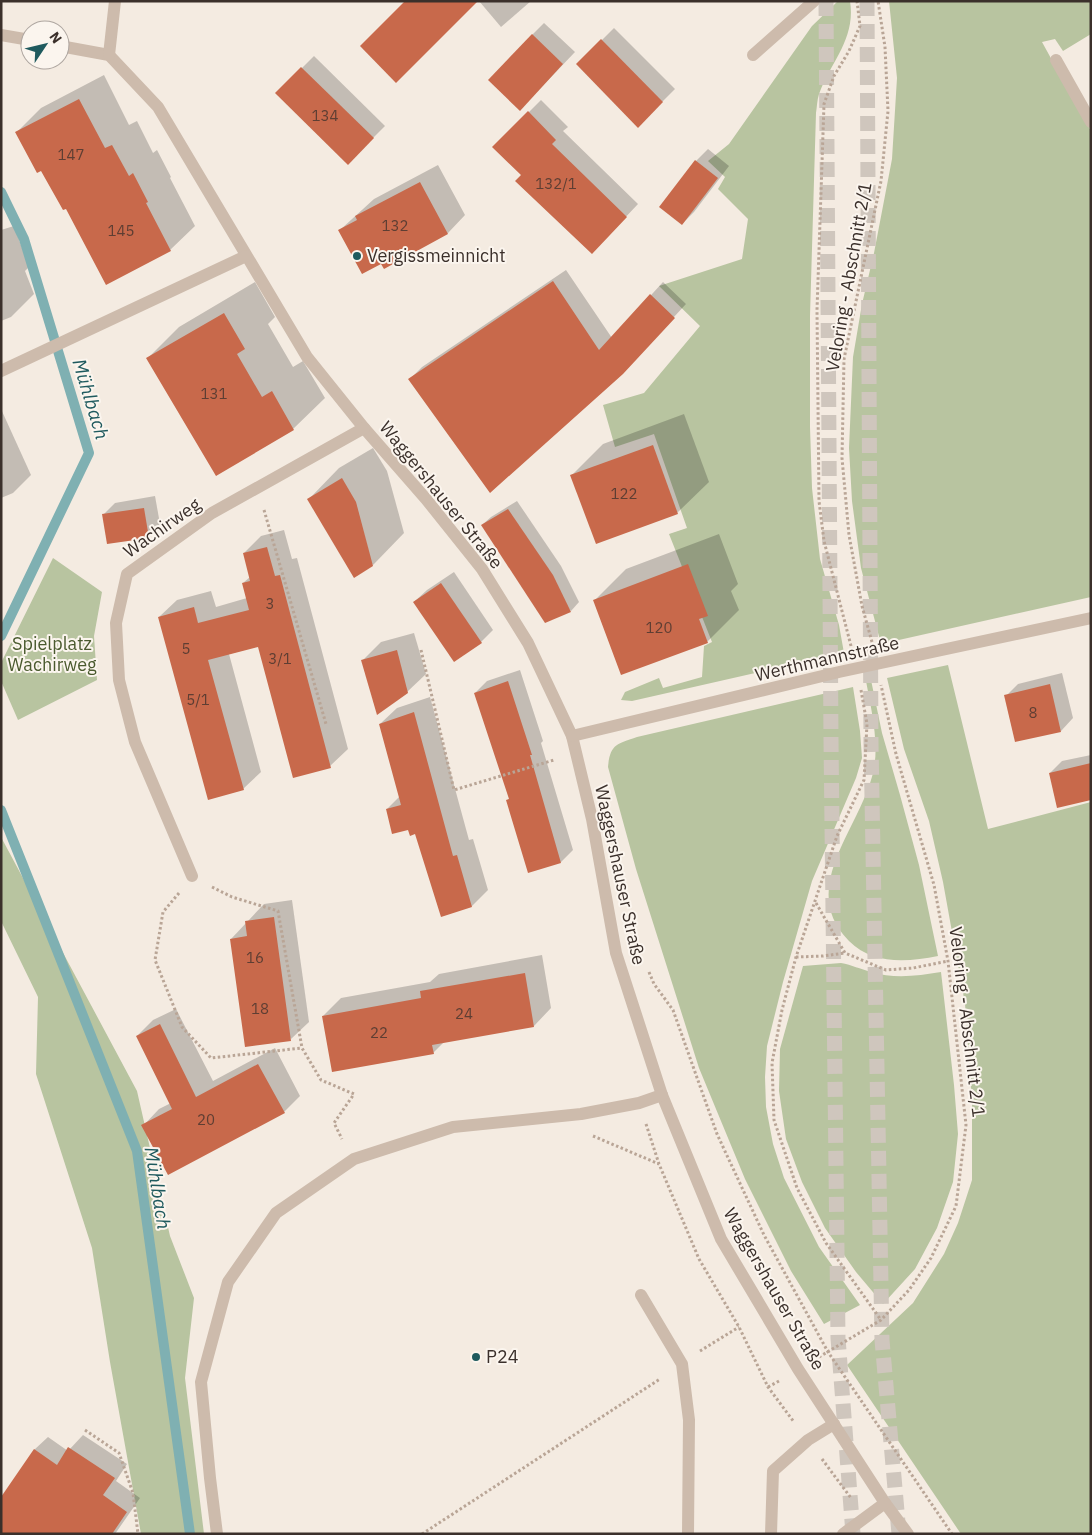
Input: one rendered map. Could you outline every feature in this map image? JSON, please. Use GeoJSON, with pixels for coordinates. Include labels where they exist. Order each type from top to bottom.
{"type":"FeatureCollection","features":[{"type":"Feature","properties":{"kind":"street"},"geometry":{"type":"LineString","coordinates":[[70,48],[109,55],[115,1]]}},
{"type":"Feature","properties":{"kind":"street"},"geometry":{"type":"LineString","coordinates":[[753,56],[814,1]]}},
{"type":"Feature","properties":{"kind":"street"},"geometry":{"type":"LineString","coordinates":[[1,34],[20,38]]}},
{"type":"Feature","properties":{"kind":"street","name":"Waggershauser Straße"},"geometry":{"type":"LineString","coordinates":[[109,55],[158,107],[307,357],[482,569],[528,643],[572,736],[592,820],[616,953],[662,1096],[721,1239],[798,1369],[885,1503],[908,1534]]}},
{"type":"Feature","properties":{"kind":"street"},"geometry":{"type":"LineString","coordinates":[[1056,60],[1091,122]]}},
{"type":"Feature","properties":{"kind":"street"},"geometry":{"type":"LineString","coordinates":[[1,371],[246,256]]}},
{"type":"Feature","properties":{"kind":"street","name":"Wachirweg"},"geometry":{"type":"LineString","coordinates":[[192,876],[135,742],[120,680],[116,623],[127,574],[212,513],[364,428]]}},
{"type":"Feature","properties":{"kind":"street","name":"Werthmannstraße"},"geometry":{"type":"LineString","coordinates":[[572,736],[839,672],[1091,618]]}},
{"type":"Feature","properties":{"kind":"street"},"geometry":{"type":"LineString","coordinates":[[218,1534],[210,1478],[201,1382],[228,1282],[276,1213],[354,1159],[453,1127],[581,1114],[662,1096]]}},
{"type":"Feature","properties":{"kind":"street"},"geometry":{"type":"LineString","coordinates":[[641,1296],[682,1364],[688,1420],[688,1534]]}},
{"type":"Feature","properties":{"kind":"street"},"geometry":{"type":"LineString","coordinates":[[771,1534],[772,1471],[808,1440],[834,1424]]}},
{"type":"Feature","properties":{"kind":"street"},"geometry":{"type":"LineString","coordinates":[[842,1534],[885,1503]]}},
{"type":"Feature","properties":{"kind":"path"},"geometry":{"type":"LineString","coordinates":[[853,652],[824,541],[819,501],[817,310],[824,104],[834,76],[850,51],[860,26],[857,1]]}},
{"type":"Feature","properties":{"kind":"path","name":"Veloring - Abschnitt 2/1"},"geometry":{"type":"LineString","coordinates":[[872,646],[848,535],[842,458],[844,359],[881,181],[888,111],[885,48],[878,1]]}},
{"type":"Feature","properties":{"kind":"path"},"geometry":{"type":"LineString","coordinates":[[257,488],[326,724]]}},
{"type":"Feature","properties":{"kind":"path"},"geometry":{"type":"LineString","coordinates":[[421,650],[454,790],[557,760]]}},
{"type":"Feature","properties":{"kind":"path","name":"Veloring - Abschnitt 2/1"},"geometry":{"type":"LineString","coordinates":[[828,1352],[881,1320],[909,1290],[931,1258],[956,1206],[966,1125],[948,961],[934,884],[896,754],[880,680]]}},
{"type":"Feature","properties":{"kind":"path"},"geometry":{"type":"LineString","coordinates":[[860,684],[867,724],[864,780],[837,836],[796,957],[782,1010],[772,1063],[774,1120],[797,1188],[826,1243],[881,1320]]}},
{"type":"Feature","properties":{"kind":"path"},"geometry":{"type":"LineString","coordinates":[[302,1048],[211,1058],[182,1027],[155,960],[163,912],[192,876],[232,897],[278,911],[302,1048],[321,1080],[354,1094],[334,1123],[354,1159]]}},
{"type":"Feature","properties":{"kind":"path"},"geometry":{"type":"LineString","coordinates":[[816,902],[845,953]]}},
{"type":"Feature","properties":{"kind":"path"},"geometry":{"type":"LineString","coordinates":[[796,957],[845,953],[886,970],[913,968],[948,961]]}},
{"type":"Feature","properties":{"kind":"path"},"geometry":{"type":"LineString","coordinates":[[673,1010],[718,1134],[764,1235],[828,1352],[952,1534]]}},
{"type":"Feature","properties":{"kind":"path"},"geometry":{"type":"LineString","coordinates":[[581,1114],[593,1136],[659,1164]]}},
{"type":"Feature","properties":{"kind":"path"},"geometry":{"type":"LineString","coordinates":[[699,1351],[739,1327]]}},
{"type":"Feature","properties":{"kind":"path"},"geometry":{"type":"LineString","coordinates":[[422,1534],[682,1364]]}},
{"type":"Feature","properties":{"kind":"path"},"geometry":{"type":"LineString","coordinates":[[85,1430],[119,1452],[133,1493],[138,1534]]}},
{"type":"Feature","properties":{"kind":"green space"},"geometry":{"type":"Polygon","coordinates":[[[838,1],[850,1],[851,15],[849,27],[846,38],[819,94],[816,113],[810,316],[810,427],[812,488],[820,559],[839,625],[844,653],[632,701],[621,700],[625,692],[659,678],[663,688],[702,677],[704,646],[712,642],[669,534],[687,528],[654,434],[615,447],[603,405],[644,393],[700,326],[659,286],[742,259],[748,219],[718,189],[725,177],[708,161],[729,144],[812,26],[838,1]]]}},
{"type":"Feature","properties":{"kind":"green space"},"geometry":{"type":"Polygon","coordinates":[[[889,1],[1091,1],[1091,34],[1063,51],[1055,39],[1042,42],[1091,131],[1091,597],[881,644],[861,568],[852,501],[849,448],[853,357],[892,159],[897,78],[889,1]]]}},
{"type":"Feature","properties":{"kind":"green space","name":"Spielplatz Wachirweg"},"geometry":{"type":"Polygon","coordinates":[[[53,558],[102,592],[94,636],[97,680],[18,720],[1,681],[1,663],[53,558]]]}},
{"type":"Feature","properties":{"kind":"green space"},"geometry":{"type":"Polygon","coordinates":[[[948,665],[988,829],[1091,802],[1091,1534],[961,1534],[847,1365],[913,1303],[944,1254],[958,1223],[972,1180],[972,1103],[965,1004],[943,882],[929,821],[904,749],[887,678],[948,665]]]}},
{"type":"Feature","properties":{"kind":"green space"},"geometry":{"type":"Polygon","coordinates":[[[871,680],[882,733],[919,865],[938,956],[914,960],[880,958],[858,949],[849,941],[834,920],[829,899],[831,878],[847,834],[868,790],[874,768],[875,736],[866,681],[871,680]]]}},
{"type":"Feature","properties":{"kind":"green space"},"geometry":{"type":"Polygon","coordinates":[[[853,687],[862,758],[856,778],[812,881],[767,1046],[765,1077],[766,1107],[773,1144],[784,1178],[819,1247],[860,1305],[824,1324],[791,1271],[745,1179],[699,1068],[636,869],[608,767],[613,749],[624,741],[853,687]]]}},
{"type":"Feature","properties":{"kind":"green space"},"geometry":{"type":"Polygon","coordinates":[[[1,837],[137,1091],[170,1236],[194,1298],[185,1378],[204,1534],[141,1534],[110,1362],[92,1248],[36,1074],[38,997],[1,921],[1,837]]]}},
{"type":"Feature","properties":{"kind":"green space"},"geometry":{"type":"Polygon","coordinates":[[[841,963],[888,976],[914,976],[941,972],[958,1134],[953,1182],[937,1228],[915,1269],[883,1304],[856,1272],[825,1228],[802,1182],[786,1139],[779,1091],[780,1049],[803,966],[841,963]]]}},
{"type":"Feature","properties":{"kind":"building"},"geometry":{"type":"Polygon","coordinates":[[[405,1],[478,1],[396,83],[360,46],[405,1]]]}},
{"type":"Feature","properties":{"kind":"building"},"geometry":{"type":"Polygon","coordinates":[[[532,34],[563,64],[520,111],[488,80],[532,34]]]}},
{"type":"Feature","properties":{"kind":"building"},"geometry":{"type":"Polygon","coordinates":[[[601,39],[663,102],[638,128],[576,64],[601,39]]]}},
{"type":"Feature","properties":{"kind":"building"},"geometry":{"type":"Polygon","coordinates":[[[301,67],[374,138],[348,165],[275,93],[301,67]]]}},
{"type":"Feature","properties":{"kind":"building"},"geometry":{"type":"Polygon","coordinates":[[[79,99],[105,148],[112,145],[129,176],[133,173],[171,251],[106,285],[66,209],[63,210],[41,171],[37,173],[15,132],[79,99]]]}},
{"type":"Feature","properties":{"kind":"building"},"geometry":{"type":"Polygon","coordinates":[[[528,111],[556,140],[552,144],[627,217],[592,254],[515,181],[521,175],[492,147],[528,111]]]}},
{"type":"Feature","properties":{"kind":"building"},"geometry":{"type":"Polygon","coordinates":[[[695,160],[718,178],[682,225],[659,207],[695,160]]]}},
{"type":"Feature","properties":{"kind":"building"},"geometry":{"type":"Polygon","coordinates":[[[420,182],[448,234],[384,269],[381,264],[362,274],[338,230],[357,220],[355,216],[420,182]]]}},
{"type":"Feature","properties":{"kind":"building"},"geometry":{"type":"Polygon","coordinates":[[[553,281],[599,350],[650,294],[675,318],[623,374],[490,493],[408,379],[553,281]]]}},
{"type":"Feature","properties":{"kind":"building"},"geometry":{"type":"Polygon","coordinates":[[[224,313],[245,349],[237,354],[262,397],[272,391],[294,430],[216,476],[146,358],[224,313]]]}},
{"type":"Feature","properties":{"kind":"building"},"geometry":{"type":"Polygon","coordinates":[[[653,445],[678,514],[596,544],[570,475],[653,445]]]}},
{"type":"Feature","properties":{"kind":"building"},"geometry":{"type":"Polygon","coordinates":[[[342,478],[356,502],[373,566],[354,578],[307,499],[342,478]]]}},
{"type":"Feature","properties":{"kind":"building"},"geometry":{"type":"Polygon","coordinates":[[[144,508],[149,538],[107,544],[102,514],[144,508]]]}},
{"type":"Feature","properties":{"kind":"building"},"geometry":{"type":"Polygon","coordinates":[[[508,509],[553,575],[571,612],[545,623],[481,525],[508,509]]]}},
{"type":"Feature","properties":{"kind":"building"},"geometry":{"type":"Polygon","coordinates":[[[267,547],[275,576],[280,575],[331,768],[293,778],[258,647],[208,660],[244,790],[208,800],[158,617],[194,607],[198,623],[249,610],[242,583],[250,581],[243,553],[267,547]]]}},
{"type":"Feature","properties":{"kind":"building"},"geometry":{"type":"Polygon","coordinates":[[[688,564],[708,616],[699,619],[708,643],[621,675],[593,600],[688,564]]]}},
{"type":"Feature","properties":{"kind":"building"},"geometry":{"type":"Polygon","coordinates":[[[441,583],[482,643],[454,662],[413,602],[441,583]]]}},
{"type":"Feature","properties":{"kind":"building"},"geometry":{"type":"Polygon","coordinates":[[[397,650],[408,693],[377,715],[361,660],[397,650]]]}},
{"type":"Feature","properties":{"kind":"building"},"geometry":{"type":"Polygon","coordinates":[[[508,681],[532,755],[530,755],[561,863],[528,873],[506,800],[509,799],[474,693],[508,681]]]}},
{"type":"Feature","properties":{"kind":"building"},"geometry":{"type":"Polygon","coordinates":[[[1050,684],[1061,732],[1015,742],[1004,695],[1050,684]]]}},
{"type":"Feature","properties":{"kind":"building"},"geometry":{"type":"Polygon","coordinates":[[[414,712],[453,856],[457,855],[472,907],[441,917],[415,834],[410,836],[408,830],[392,834],[386,809],[401,805],[379,724],[414,712]]]}},
{"type":"Feature","properties":{"kind":"building"},"geometry":{"type":"Polygon","coordinates":[[[1091,763],[1091,800],[1057,808],[1049,773],[1091,763]]]}},
{"type":"Feature","properties":{"kind":"building"},"geometry":{"type":"Polygon","coordinates":[[[274,917],[291,1041],[245,1047],[230,939],[247,936],[245,921],[274,917]]]}},
{"type":"Feature","properties":{"kind":"building"},"geometry":{"type":"Polygon","coordinates":[[[525,973],[534,1027],[432,1045],[434,1054],[332,1072],[322,1016],[421,998],[420,991],[525,973]]]}},
{"type":"Feature","properties":{"kind":"building"},"geometry":{"type":"Polygon","coordinates":[[[160,1024],[196,1097],[258,1064],[285,1113],[168,1175],[141,1125],[172,1109],[136,1036],[160,1024]]]}},
{"type":"Feature","properties":{"kind":"building"},"geometry":{"type":"Polygon","coordinates":[[[68,1447],[115,1478],[103,1495],[127,1512],[112,1534],[1,1534],[1,1497],[34,1449],[57,1465],[68,1447]]]}},
{"type":"Feature","properties":{"kind":"waterway","name":"Mühlbach"},"geometry":{"type":"LineString","coordinates":[[1,192],[24,239],[89,453],[1,636]]}},
{"type":"Feature","properties":{"kind":"waterway","name":"Mühlbach"},"geometry":{"type":"LineString","coordinates":[[1,810],[137,1151],[190,1534]]}},
{"type":"Feature","properties":{"kind":"tunnel"},"geometry":{"type":"LineString","coordinates":[[826,1],[831,740],[838,1338],[853,1534]]}},
{"type":"Feature","properties":{"kind":"tunnel"},"geometry":{"type":"LineString","coordinates":[[867,1],[871,743],[882,1340],[899,1534]]}},
{"type":"Feature","properties":{"kind":"place","name":"Vergissmeinnicht"},"geometry":{"type":"Point","coordinates":[357,256]}},
{"type":"Feature","properties":{"kind":"place","name":"P24"},"geometry":{"type":"Point","coordinates":[476,1357]}}]}
